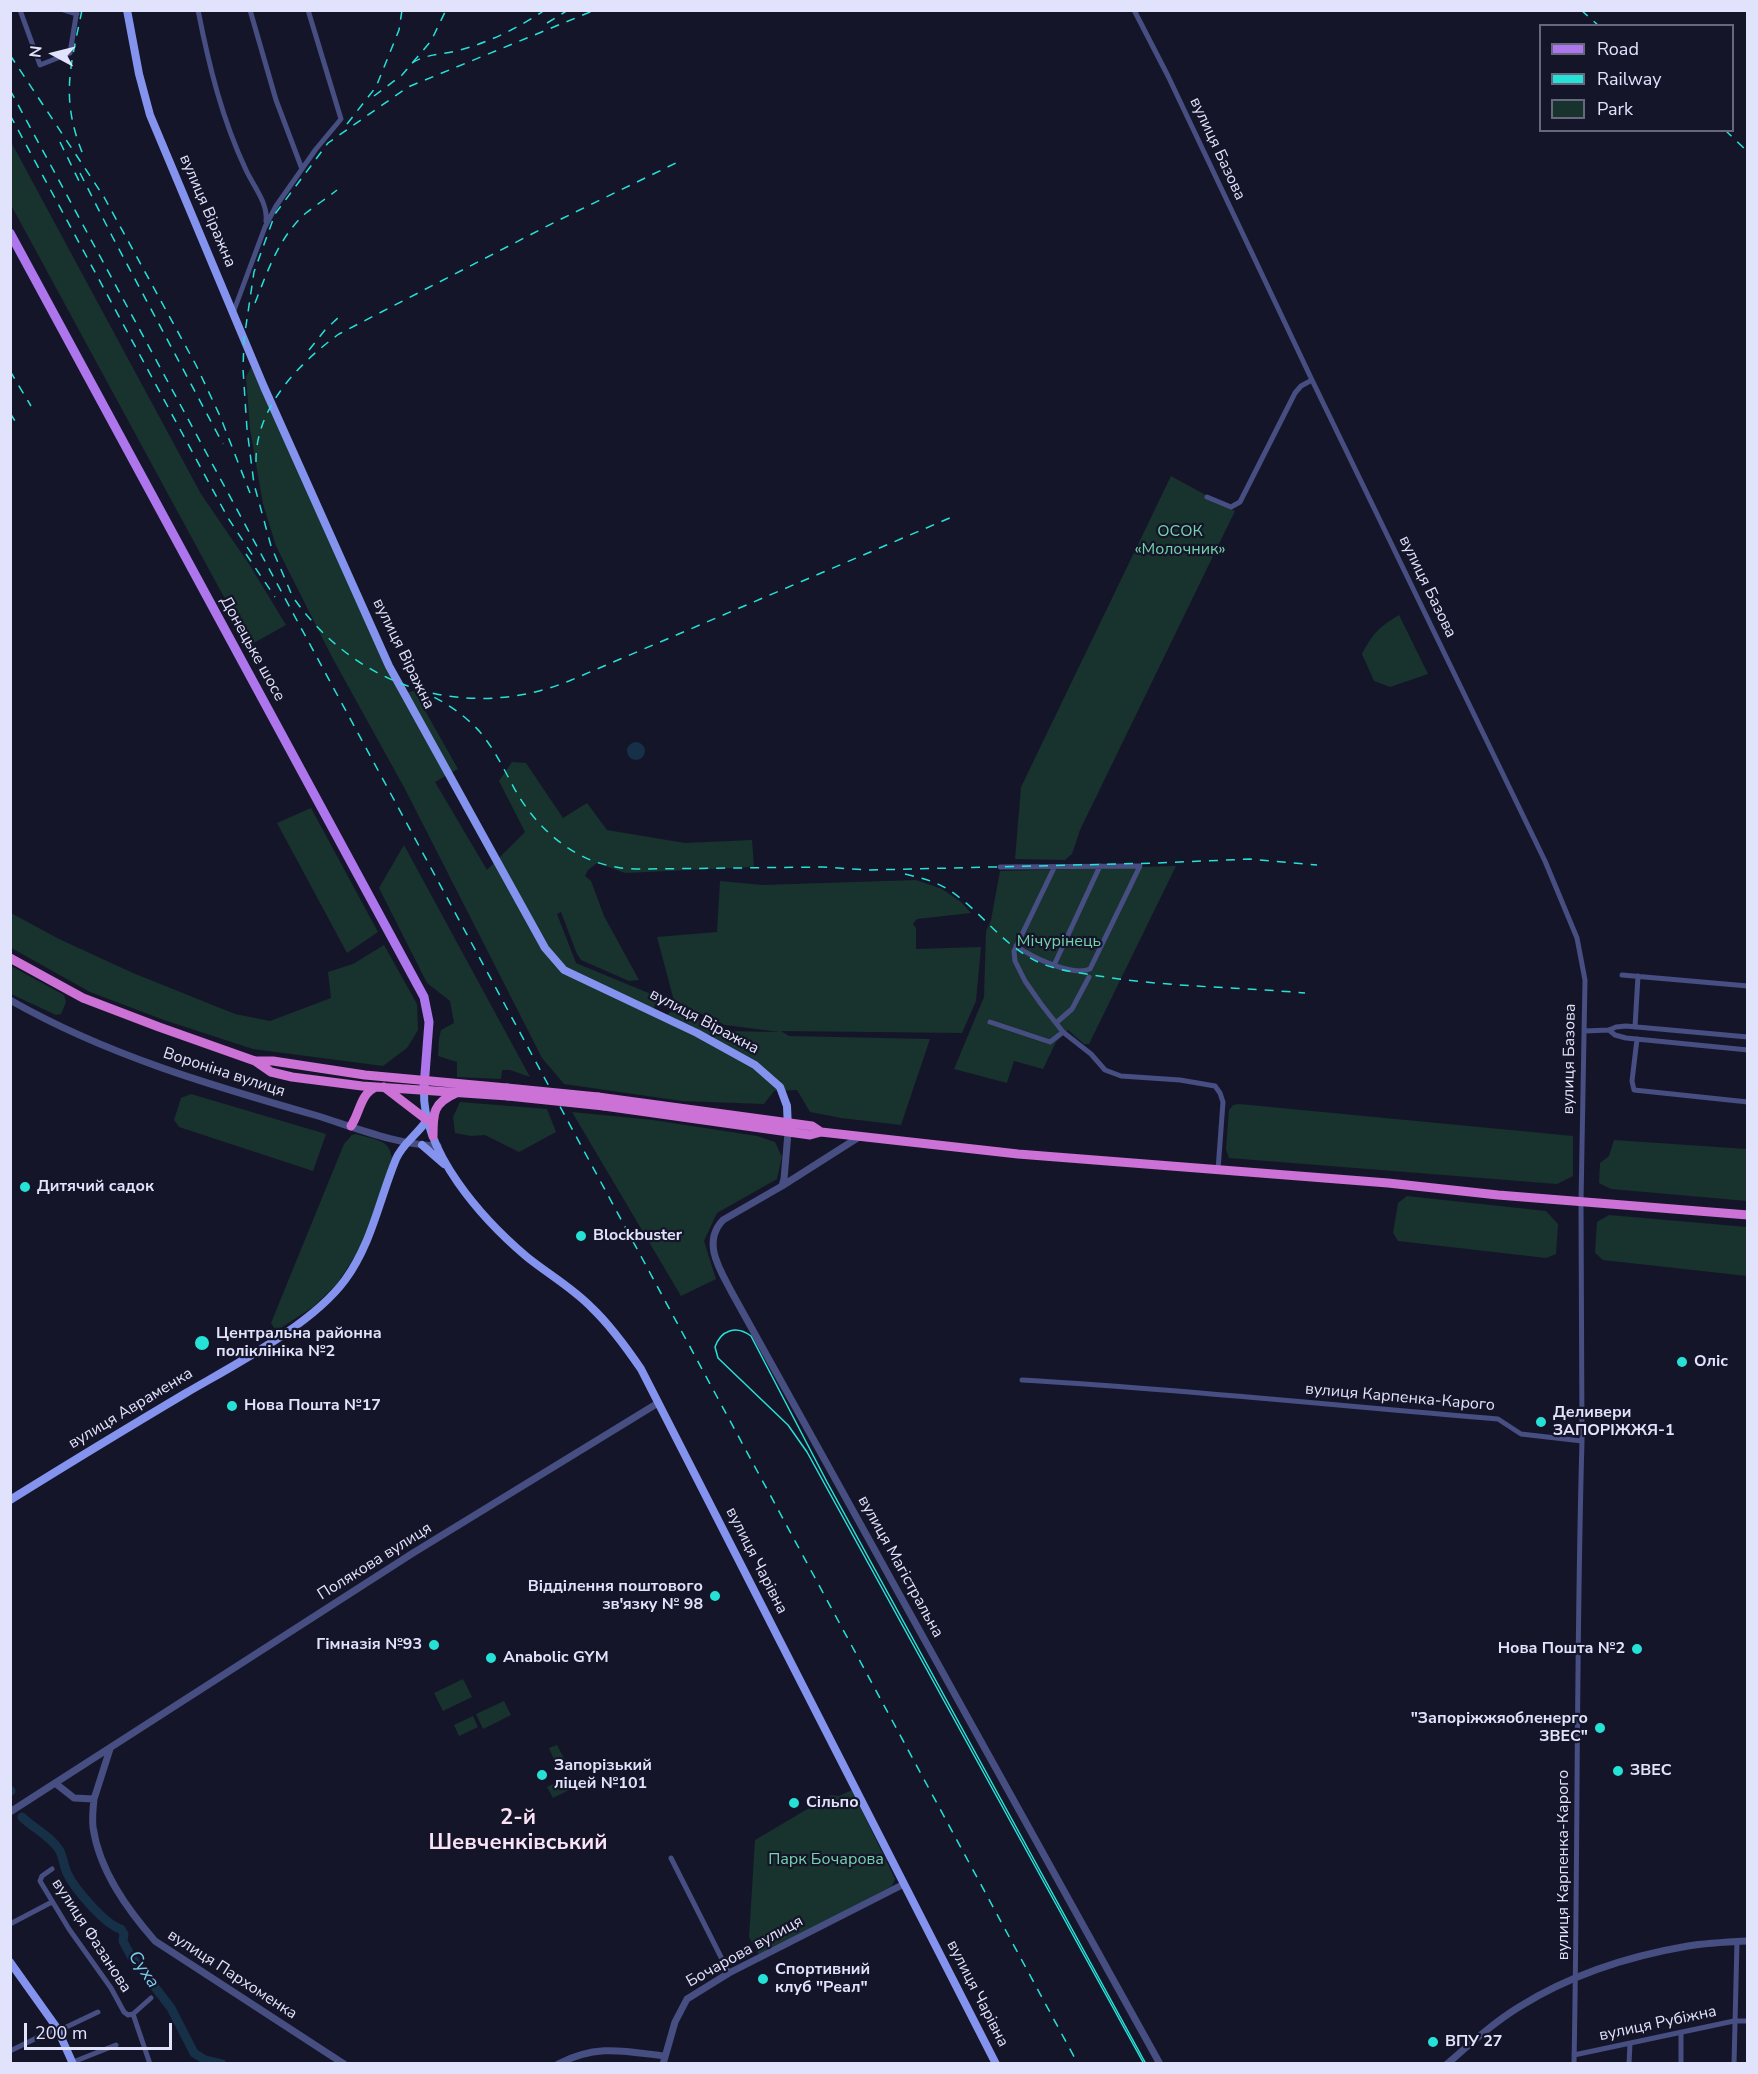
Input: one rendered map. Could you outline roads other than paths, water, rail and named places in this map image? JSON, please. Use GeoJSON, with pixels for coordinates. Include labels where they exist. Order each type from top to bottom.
{"type":"FeatureCollection","features":[{"type":"Feature","properties":{"kind":"highway"},"geometry":{"type":"LineString","coordinates":[[10,958],[94,1002],[255,1061],[271,1071],[292,1077],[380,1087],[424,1085],[458,1093],[508,1092]]}},
{"type":"Feature","properties":{"kind":"highway"},"geometry":{"type":"LineString","coordinates":[[255,1061],[273,1061],[424,1085],[601,1101],[789,1128],[812,1126],[821,1132],[859,1137],[1006,1153],[1388,1183],[1581,1202],[1748,1215]]}},
{"type":"Feature","properties":{"kind":"highway"},"geometry":{"type":"LineString","coordinates":[[335,1083],[354,1092],[359,1099],[360,1108]]}},
{"type":"Feature","properties":{"kind":"highway"},"geometry":{"type":"LineString","coordinates":[[351,1126],[367,1092],[380,1087]]}},
{"type":"Feature","properties":{"kind":"highway"},"geometry":{"type":"LineString","coordinates":[[380,1087],[427,1120]]}},
{"type":"Feature","properties":{"kind":"highway"},"geometry":{"type":"LineString","coordinates":[[436,1141],[434,1113],[439,1103],[458,1093]]}},
{"type":"Feature","properties":{"kind":"main road","name":"вулиця Віражна"},"geometry":{"type":"LineString","coordinates":[[127,10],[139,75],[150,115],[233,314],[389,666],[545,948],[564,970],[698,1033],[755,1065],[780,1086],[787,1106],[789,1128]]}},
{"type":"Feature","properties":{"kind":"main road","name":"Донецьке шосе"},"geometry":{"type":"LineString","coordinates":[[10,233],[424,997],[429,1022],[424,1085]]}},
{"type":"Feature","properties":{"kind":"main road","name":"вулиця Чарівна"},"geometry":{"type":"LineString","coordinates":[[424,1085],[427,1120],[436,1141],[451,1171],[484,1216],[514,1245],[592,1307],[623,1343],[641,1369],[996,2064]]}},
{"type":"Feature","properties":{"kind":"main road","name":"вулиця Авраменка"},"geometry":{"type":"LineString","coordinates":[[10,1500],[258,1351],[313,1312],[344,1281],[366,1245],[397,1157],[406,1143],[414,1138],[427,1120]]}},
{"type":"Feature","properties":{"kind":"main road"},"geometry":{"type":"LineString","coordinates":[[422,1145],[451,1171]]}},
{"type":"Feature","properties":{"kind":"main road"},"geometry":{"type":"LineString","coordinates":[[10,1962],[58,2030],[73,2063]]}},
{"type":"Feature","properties":{"kind":"street"},"geometry":{"type":"LineString","coordinates":[[20,10],[40,65],[70,53],[77,12],[64,10]]}},
{"type":"Feature","properties":{"kind":"street"},"geometry":{"type":"LineString","coordinates":[[198,10],[207,59],[228,128],[264,205],[267,218],[265,227]]}},
{"type":"Feature","properties":{"kind":"street"},"geometry":{"type":"LineString","coordinates":[[250,10],[276,100],[302,169]]}},
{"type":"Feature","properties":{"kind":"street"},"geometry":{"type":"LineString","coordinates":[[233,314],[265,227],[276,206],[336,127],[341,116],[308,10]]}},
{"type":"Feature","properties":{"kind":"street","name":"вулиця Базова"},"geometry":{"type":"LineString","coordinates":[[1134,10],[1168,76],[1549,870],[1577,938],[1585,980],[1581,1202]]}},
{"type":"Feature","properties":{"kind":"street"},"geometry":{"type":"LineString","coordinates":[[264,205],[276,206]]}},
{"type":"Feature","properties":{"kind":"street"},"geometry":{"type":"LineString","coordinates":[[1207,497],[1231,507],[1240,502],[1295,393],[1301,386],[1312,380]]}},
{"type":"Feature","properties":{"kind":"street"},"geometry":{"type":"LineString","coordinates":[[1055,963],[1100,866]]}},
{"type":"Feature","properties":{"kind":"street"},"geometry":{"type":"LineString","coordinates":[[1000,867],[1140,866],[1090,969],[1082,971],[1044,962],[1016,946]]}},
{"type":"Feature","properties":{"kind":"street"},"geometry":{"type":"LineString","coordinates":[[1054,868],[1013,955],[1025,981],[1063,1032],[1091,1054],[1105,1070],[1112,1073],[1215,1086],[1223,1102],[1218,1170]]}},
{"type":"Feature","properties":{"kind":"street"},"geometry":{"type":"LineString","coordinates":[[1622,975],[1748,986]]}},
{"type":"Feature","properties":{"kind":"street"},"geometry":{"type":"LineString","coordinates":[[1056,1023],[1072,1010],[1089,976]]}},
{"type":"Feature","properties":{"kind":"street"},"geometry":{"type":"LineString","coordinates":[[1635,1027],[1638,976]]}},
{"type":"Feature","properties":{"kind":"street","name":"Вороніна вулиця"},"geometry":{"type":"LineString","coordinates":[[10,1000],[39,1016],[141,1061],[225,1089],[406,1143],[422,1145],[436,1141]]}},
{"type":"Feature","properties":{"kind":"street"},"geometry":{"type":"LineString","coordinates":[[990,1022],[1050,1042],[1063,1032]]}},
{"type":"Feature","properties":{"kind":"street"},"geometry":{"type":"LineString","coordinates":[[1584,1031],[1635,1027],[1748,1037]]}},
{"type":"Feature","properties":{"kind":"street"},"geometry":{"type":"LineString","coordinates":[[1609,1030],[1615,1035],[1637,1039],[1748,1050]]}},
{"type":"Feature","properties":{"kind":"street"},"geometry":{"type":"LineString","coordinates":[[1637,1039],[1632,1082],[1634,1090],[1748,1102]]}},
{"type":"Feature","properties":{"kind":"street","name":"вулиця Віражна"},"geometry":{"type":"LineString","coordinates":[[782,1186],[789,1128]]}},
{"type":"Feature","properties":{"kind":"street","name":"вулиця Магістральна"},"geometry":{"type":"LineString","coordinates":[[859,1137],[782,1186],[732,1213],[718,1226],[712,1237],[713,1251],[719,1267],[1160,2064]]}},
{"type":"Feature","properties":{"kind":"street"},"geometry":{"type":"LineString","coordinates":[[1581,1202],[1582,1441]]}},
{"type":"Feature","properties":{"kind":"street","name":"вулиця Карпенка-Карого"},"geometry":{"type":"LineString","coordinates":[[1022,1380],[1137,1386],[1498,1419],[1521,1434],[1582,1441],[1574,2064]]}},
{"type":"Feature","properties":{"kind":"street","name":"Полякова вулиця"},"geometry":{"type":"LineString","coordinates":[[10,1812],[413,1552],[658,1403]]}},
{"type":"Feature","properties":{"kind":"street"},"geometry":{"type":"LineString","coordinates":[[55,1783],[74,1798],[94,1799],[110,1749]]}},
{"type":"Feature","properties":{"kind":"street","name":"вулиця Пархоменка"},"geometry":{"type":"LineString","coordinates":[[94,1799],[93,1827],[103,1860],[132,1914],[155,1941],[344,2064]]}},
{"type":"Feature","properties":{"kind":"street"},"geometry":{"type":"LineString","coordinates":[[671,1858],[729,1973]]}},
{"type":"Feature","properties":{"kind":"street","name":"вулиця Фазанова"},"geometry":{"type":"LineString","coordinates":[[52,1869],[40,1878],[52,1902],[111,1988],[124,2012],[128,2015],[133,2014],[151,1998]]}},
{"type":"Feature","properties":{"kind":"street","name":"Бочарова вулиця"},"geometry":{"type":"LineString","coordinates":[[558,2064],[576,2054],[612,2050],[664,2060],[675,2022],[687,1999],[729,1973],[904,1884]]}},
{"type":"Feature","properties":{"kind":"street"},"geometry":{"type":"LineString","coordinates":[[10,1924],[52,1902]]}},
{"type":"Feature","properties":{"kind":"street"},"geometry":{"type":"LineString","coordinates":[[1734,2064],[1737,1941]]}},
{"type":"Feature","properties":{"kind":"street"},"geometry":{"type":"LineString","coordinates":[[1447,2064],[1520,2006],[1575,1978],[1640,1956],[1689,1946],[1748,1941]]}},
{"type":"Feature","properties":{"kind":"street"},"geometry":{"type":"LineString","coordinates":[[10,2051],[98,2012]]}},
{"type":"Feature","properties":{"kind":"street","name":"вулиця Фазанова"},"geometry":{"type":"LineString","coordinates":[[133,2014],[150,2064]]}},
{"type":"Feature","properties":{"kind":"street","name":"вулиця Рубіжна"},"geometry":{"type":"LineString","coordinates":[[1574,2055],[1734,2021],[1748,2021]]}},
{"type":"Feature","properties":{"kind":"street"},"geometry":{"type":"LineString","coordinates":[[1681,2032],[1681,2064]]}},
{"type":"Feature","properties":{"kind":"street"},"geometry":{"type":"LineString","coordinates":[[1629,2064],[1630,2043]]}},
{"type":"Feature","properties":{"kind":"street"},"geometry":{"type":"LineString","coordinates":[[73,2063],[116,2044]]}},
{"type":"Feature","properties":{"kind":"water"},"geometry":{"type":"Polygon","coordinates":[[[636,742],[642,745],[645,751],[642,757],[636,760],[630,757],[627,751],[630,745],[636,742]]]}},
{"type":"Feature","properties":{"kind":"waterway","name":"Суха"},"geometry":{"type":"LineString","coordinates":[[22,1817],[57,1846],[71,1880],[83,1896],[107,1921],[121,1929],[124,1934],[123,1941],[131,1956],[171,2008],[194,2053],[205,2060],[222,2064]]}},
{"type":"Feature","properties":{"kind":"tram line"},"geometry":{"type":"LineString","coordinates":[[1144,2064],[807,1452],[788,1425],[718,1358],[715,1347],[725,1333],[735,1330],[751,1336],[827,1482],[1146,2064]]}},
{"type":"Feature","properties":{"kind":"railway"},"geometry":{"type":"LineString","coordinates":[[82,10],[71,67],[70,101],[72,118],[84,157]]}},
{"type":"Feature","properties":{"kind":"railway"},"geometry":{"type":"LineString","coordinates":[[347,124],[376,87],[399,30],[402,10]]}},
{"type":"Feature","properties":{"kind":"railway"},"geometry":{"type":"LineString","coordinates":[[374,96],[402,75],[431,41],[446,10]]}},
{"type":"Feature","properties":{"kind":"railway"},"geometry":{"type":"LineString","coordinates":[[412,63],[491,39],[514,29],[545,10]]}},
{"type":"Feature","properties":{"kind":"railway"},"geometry":{"type":"LineString","coordinates":[[547,23],[568,10]]}},
{"type":"Feature","properties":{"kind":"railway"},"geometry":{"type":"LineString","coordinates":[[291,593],[271,546],[254,484],[243,369],[244,339],[254,272],[275,214],[328,143],[408,87],[595,10]]}},
{"type":"Feature","properties":{"kind":"railway"},"geometry":{"type":"LineString","coordinates":[[1581,10],[1597,24]]}},
{"type":"Feature","properties":{"kind":"railway"},"geometry":{"type":"LineString","coordinates":[[10,55],[104,197],[196,365],[220,416],[250,493]]}},
{"type":"Feature","properties":{"kind":"railway"},"geometry":{"type":"LineString","coordinates":[[10,90],[1078,2064]]}},
{"type":"Feature","properties":{"kind":"railway"},"geometry":{"type":"LineString","coordinates":[[10,115],[228,518],[255,559]]}},
{"type":"Feature","properties":{"kind":"railway"},"geometry":{"type":"LineString","coordinates":[[1727,132],[1748,152]]}},
{"type":"Feature","properties":{"kind":"railway"},"geometry":{"type":"LineString","coordinates":[[60,142],[80,183]]}},
{"type":"Feature","properties":{"kind":"railway"},"geometry":{"type":"LineString","coordinates":[[256,462],[258,442],[271,405],[295,373],[339,334],[555,222],[682,160]]}},
{"type":"Feature","properties":{"kind":"railway"},"geometry":{"type":"LineString","coordinates":[[80,173],[223,444]]}},
{"type":"Feature","properties":{"kind":"railway"},"geometry":{"type":"LineString","coordinates":[[255,303],[275,255],[288,233],[306,213],[337,190]]}},
{"type":"Feature","properties":{"kind":"railway"},"geometry":{"type":"LineString","coordinates":[[309,350],[341,315]]}},
{"type":"Feature","properties":{"kind":"railway"},"geometry":{"type":"LineString","coordinates":[[10,371],[31,406]]}},
{"type":"Feature","properties":{"kind":"railway"},"geometry":{"type":"LineString","coordinates":[[10,413],[15,421]]}},
{"type":"Feature","properties":{"kind":"railway"},"geometry":{"type":"LineString","coordinates":[[295,600],[321,631],[350,656],[383,676],[418,689],[454,697],[492,698],[531,693],[569,681],[952,517]]}},
{"type":"Feature","properties":{"kind":"railway"},"geometry":{"type":"LineString","coordinates":[[246,554],[275,597]]}},
{"type":"Feature","properties":{"kind":"railway"},"geometry":{"type":"LineString","coordinates":[[419,690],[452,708],[480,732],[496,755],[518,795],[547,832],[586,858],[601,864],[626,869],[822,867],[870,870],[1250,859],[1317,865]]}},
{"type":"Feature","properties":{"kind":"railway"},"geometry":{"type":"LineString","coordinates":[[905,874],[930,881],[947,889],[964,901],[1019,951],[1045,965],[1099,976],[1150,982],[1305,993]]}},
{"type":"Feature","properties":{"kind":"place","name":"Дитячий садок"},"geometry":{"type":"Point","coordinates":[25,1187]}},
{"type":"Feature","properties":{"kind":"place","name":"Blockbuster"},"geometry":{"type":"Point","coordinates":[581,1236]}},
{"type":"Feature","properties":{"kind":"place","name":"Центральна районна поліклініка №2"},"geometry":{"type":"Point","coordinates":[202,1343]}},
{"type":"Feature","properties":{"kind":"place","name":"Оліс"},"geometry":{"type":"Point","coordinates":[1682,1362]}},
{"type":"Feature","properties":{"kind":"place","name":"Нова Пошта №17"},"geometry":{"type":"Point","coordinates":[232,1406]}},
{"type":"Feature","properties":{"kind":"place","name":"Деливери ЗАПОРІЖЖЯ-1"},"geometry":{"type":"Point","coordinates":[1541,1422]}},
{"type":"Feature","properties":{"kind":"place","name":"Відділення поштового зв'язку № 98"},"geometry":{"type":"Point","coordinates":[715,1596]}},
{"type":"Feature","properties":{"kind":"place","name":"Гімназія №93"},"geometry":{"type":"Point","coordinates":[434,1645]}},
{"type":"Feature","properties":{"kind":"place","name":"Нова Пошта №2"},"geometry":{"type":"Point","coordinates":[1637,1649]}},
{"type":"Feature","properties":{"kind":"place","name":"Anabolic GYM"},"geometry":{"type":"Point","coordinates":[491,1658]}},
{"type":"Feature","properties":{"kind":"place","name":"\"Запоріжжяобленерго ЗВЕС\""},"geometry":{"type":"Point","coordinates":[1600,1728]}},
{"type":"Feature","properties":{"kind":"place","name":"ЗВЕС"},"geometry":{"type":"Point","coordinates":[1618,1771]}},
{"type":"Feature","properties":{"kind":"place","name":"Запорізький ліцей №101"},"geometry":{"type":"Point","coordinates":[542,1775]}},
{"type":"Feature","properties":{"kind":"place","name":"Сільпо"},"geometry":{"type":"Point","coordinates":[794,1803]}},
{"type":"Feature","properties":{"kind":"place","name":"Спортивний клуб \"Реал\""},"geometry":{"type":"Point","coordinates":[763,1979]}},
{"type":"Feature","properties":{"kind":"place","name":"ВПУ 27"},"geometry":{"type":"Point","coordinates":[1433,2042]}},
{"type":"Feature","properties":{"kind":"district","name":"2-й Шевченківський"},"geometry":{"type":"Point","coordinates":[518,1832]}},
{"type":"Feature","properties":{"kind":"park label","name":"ОСОК «Молочник»"},"geometry":{"type":"Point","coordinates":[1180,541]}},
{"type":"Feature","properties":{"kind":"park label","name":"Мічурінець"},"geometry":{"type":"Point","coordinates":[1059,942]}},
{"type":"Feature","properties":{"kind":"park label","name":"Парк Бочарова"},"geometry":{"type":"Point","coordinates":[826,1860]}}]}
